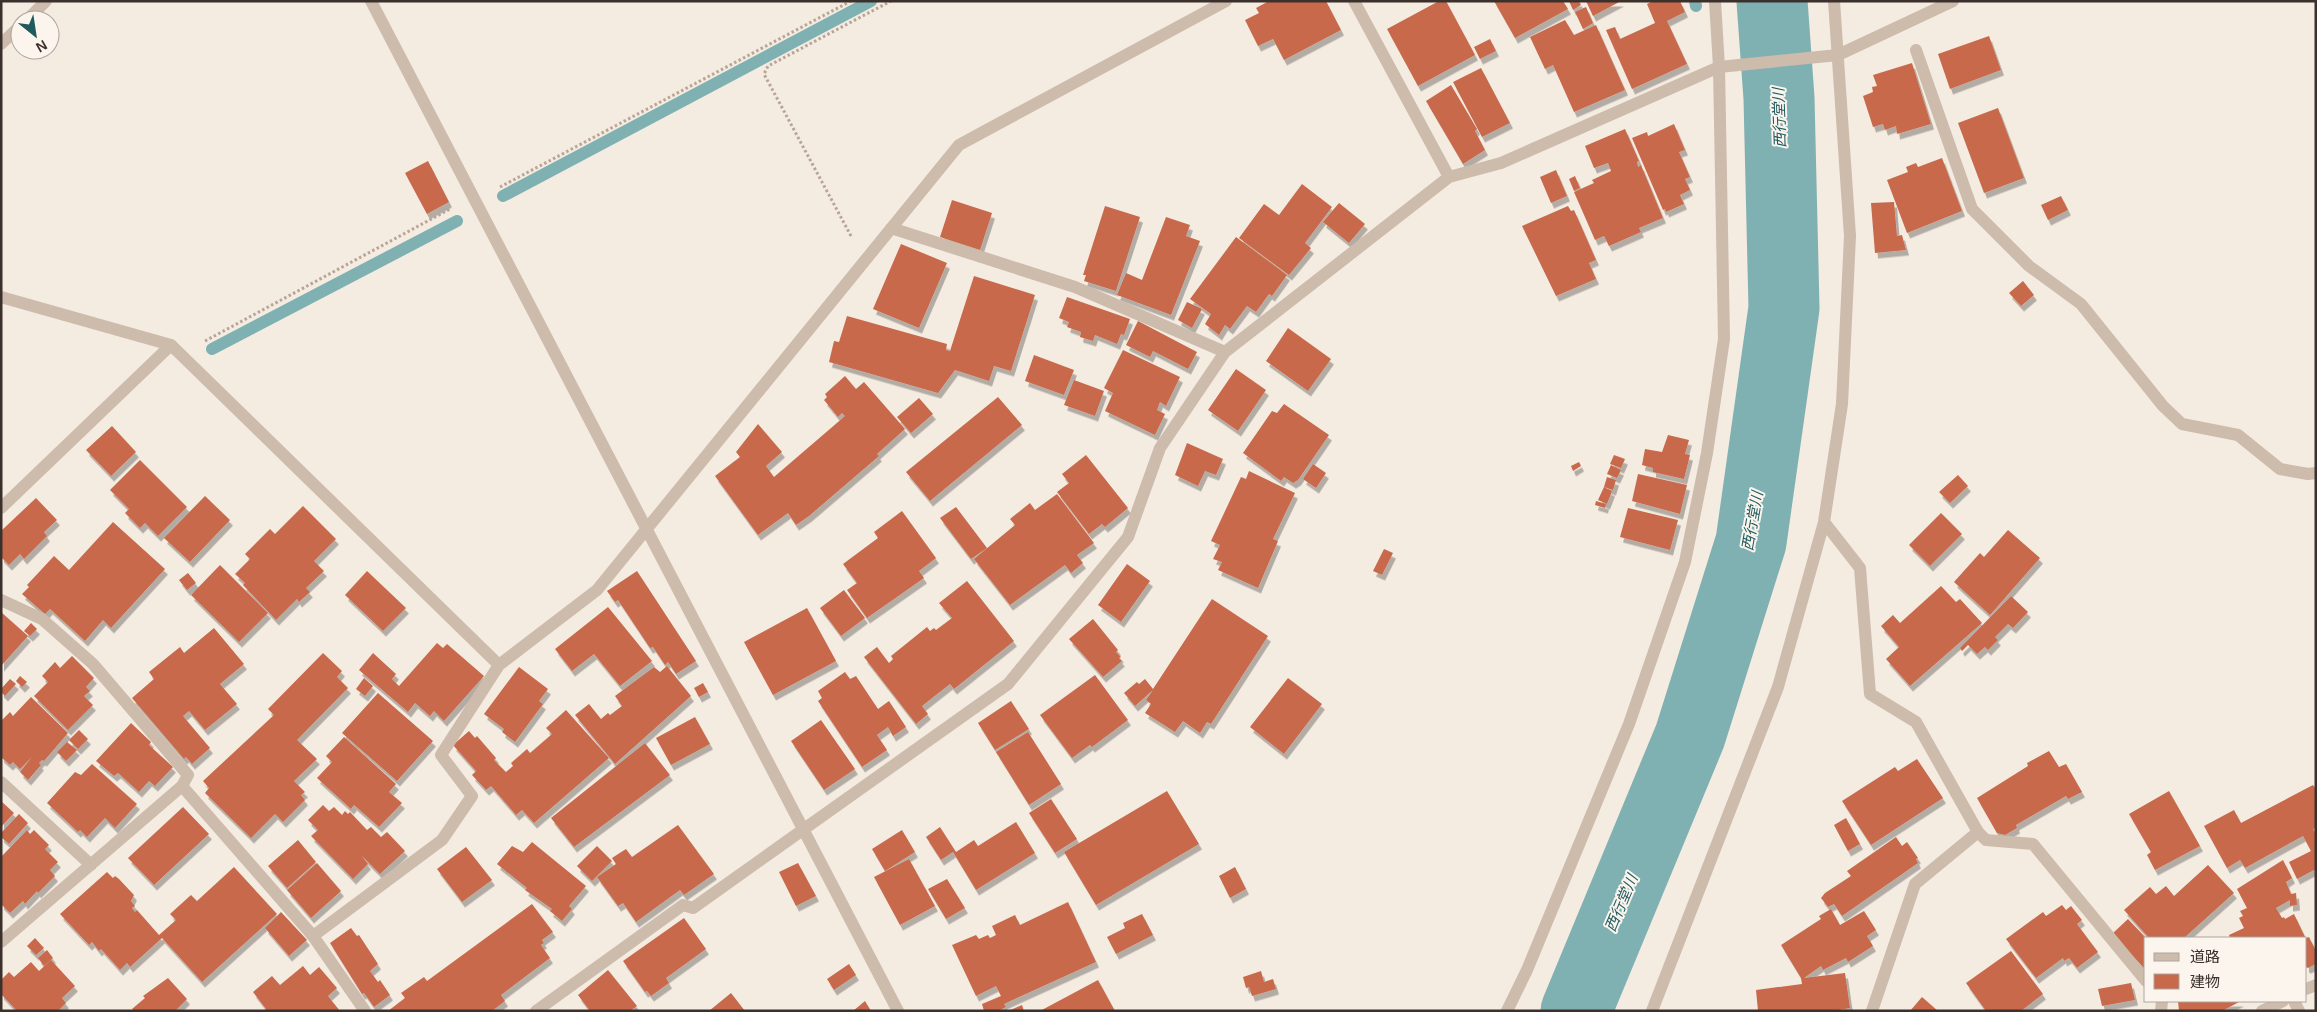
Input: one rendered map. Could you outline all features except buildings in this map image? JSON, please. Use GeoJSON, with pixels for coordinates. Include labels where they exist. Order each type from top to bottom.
{"type":"FeatureCollection","features":[{"type":"Feature","properties":{"kind":"street"},"geometry":{"type":"LineString","coordinates":[[37,10],[46,1]]}},
{"type":"Feature","properties":{"kind":"street"},"geometry":{"type":"LineString","coordinates":[[371,1],[898,1011]]}},
{"type":"Feature","properties":{"kind":"street"},"geometry":{"type":"LineString","coordinates":[[313,936],[442,840],[472,796],[441,755],[499,665],[597,590],[958,144],[1226,1]]}},
{"type":"Feature","properties":{"kind":"street"},"geometry":{"type":"LineString","coordinates":[[1507,1011],[1528,970],[1630,724],[1685,562],[1707,453],[1724,340],[1722,67],[1715,1]]}},
{"type":"Feature","properties":{"kind":"street"},"geometry":{"type":"LineString","coordinates":[[1652,1011],[1778,687],[1824,522],[1842,404],[1850,236],[1832,56],[1834,1]]}},
{"type":"Feature","properties":{"kind":"street"},"geometry":{"type":"LineString","coordinates":[[536,1011],[683,906],[693,908],[1008,684],[1128,537],[1160,448],[1225,352],[1450,177],[1501,163],[1722,67],[1832,56],[1952,1]]}},
{"type":"Feature","properties":{"kind":"street"},"geometry":{"type":"LineString","coordinates":[[1359,3],[1450,177]]}},
{"type":"Feature","properties":{"kind":"street"},"geometry":{"type":"LineString","coordinates":[[1916,50],[1972,209],[2029,266],[2081,304],[2163,406],[2182,424],[2238,435],[2280,469],[2308,474],[2316,473]]}},
{"type":"Feature","properties":{"kind":"street"},"geometry":{"type":"LineString","coordinates":[[891,228],[1075,287],[1225,352]]}},
{"type":"Feature","properties":{"kind":"street"},"geometry":{"type":"LineString","coordinates":[[1,297],[171,345],[499,665]]}},
{"type":"Feature","properties":{"kind":"street"},"geometry":{"type":"LineString","coordinates":[[1,508],[171,345]]}},
{"type":"Feature","properties":{"kind":"street"},"geometry":{"type":"LineString","coordinates":[[1824,522],[1860,568],[1870,694],[1916,722],[1978,832],[1986,840],[2032,844],[2144,978]]}},
{"type":"Feature","properties":{"kind":"street"},"geometry":{"type":"LineString","coordinates":[[1,600],[42,619],[93,664],[188,775],[182,786],[1,942]]}},
{"type":"Feature","properties":{"kind":"street"},"geometry":{"type":"LineString","coordinates":[[1,782],[90,865]]}},
{"type":"Feature","properties":{"kind":"street"},"geometry":{"type":"LineString","coordinates":[[182,786],[313,936],[365,1011]]}},
{"type":"Feature","properties":{"kind":"street"},"geometry":{"type":"LineString","coordinates":[[1872,1011],[1915,884],[1978,832]]}},
{"type":"Feature","properties":{"kind":"street"},"geometry":{"type":"LineString","coordinates":[[2262,1011],[2281,1002]]}},
{"type":"Feature","properties":{"kind":"path"},"geometry":{"type":"LineString","coordinates":[[204,341],[851,1]]}},
{"type":"Feature","properties":{"kind":"path"},"geometry":{"type":"LineString","coordinates":[[864,260],[764,74],[768,66],[891,1]]}},
{"type":"Feature","properties":{"kind":"waterway"},"geometry":{"type":"LineString","coordinates":[[503,196],[871,1]]}},
{"type":"Feature","properties":{"kind":"waterway"},"geometry":{"type":"LineString","coordinates":[[1695,1],[1696,6]]}},
{"type":"Feature","properties":{"kind":"waterway","name":"西行堂川"},"geometry":{"type":"LineString","coordinates":[[1576,1011],[1690,736],[1751,542],[1784,308],[1779,98],[1772,1]]}},
{"type":"Feature","properties":{"kind":"waterway"},"geometry":{"type":"LineString","coordinates":[[212,349],[457,221]]}}]}
